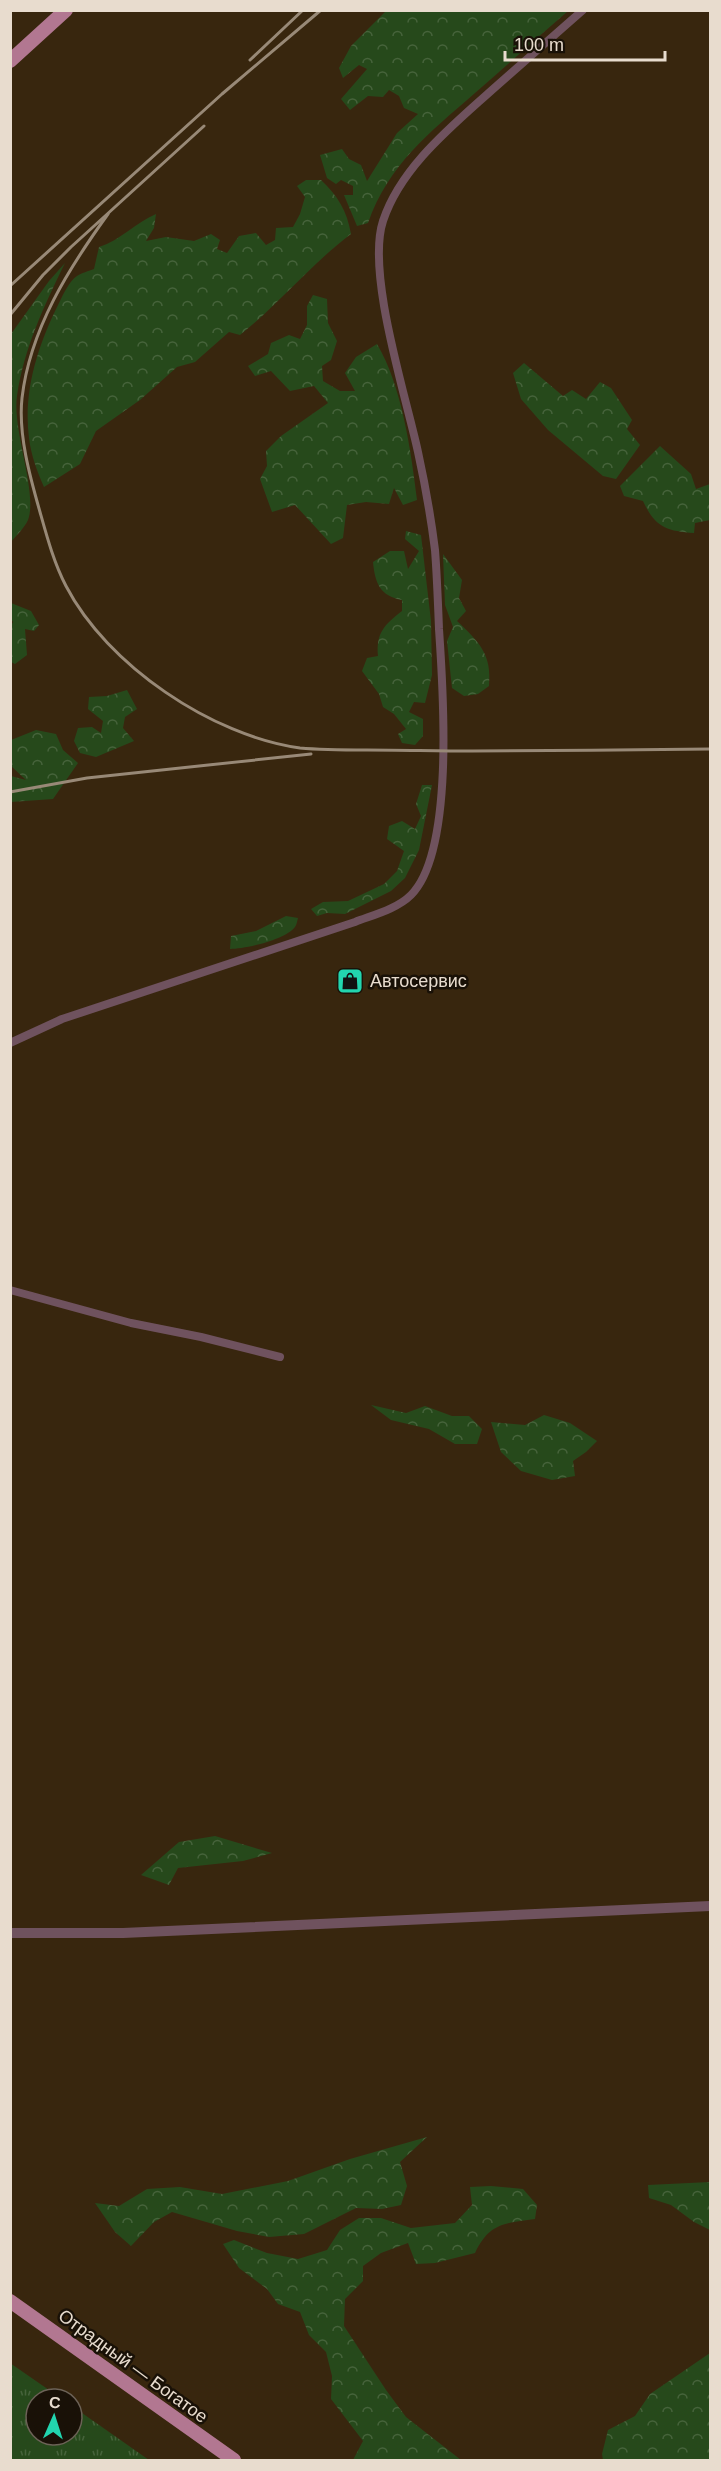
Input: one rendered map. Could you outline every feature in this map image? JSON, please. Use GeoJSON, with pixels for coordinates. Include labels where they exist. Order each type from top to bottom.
{"type":"FeatureCollection","features":[{"type":"Feature","properties":{"kind":"main road"},"geometry":{"type":"LineString","coordinates":[[10,61],[66,10]]}},
{"type":"Feature","properties":{"kind":"main road","name":"Отрадный — Богатое"},"geometry":{"type":"LineString","coordinates":[[10,2301],[234,2460]]}},
{"type":"Feature","properties":{"kind":"street"},"geometry":{"type":"LineString","coordinates":[[10,1043],[62,1019],[389,909],[411,895],[423,875],[432,849],[439,815],[444,751],[435,549],[419,455],[380,274],[378,242],[390,205],[404,181],[421,159],[444,134],[582,10]]}},
{"type":"Feature","properties":{"kind":"street"},"geometry":{"type":"LineString","coordinates":[[10,1290],[131,1323],[201,1337],[280,1357]]}},
{"type":"Feature","properties":{"kind":"street"},"geometry":{"type":"LineString","coordinates":[[10,1933],[123,1933],[711,1906]]}},
{"type":"Feature","properties":{"kind":"green space"},"geometry":{"type":"Polygon","coordinates":[[[386,11],[568,11],[426,136],[387,183],[368,223],[357,226],[344,195],[353,195],[353,186],[341,180],[336,184],[327,178],[320,155],[342,149],[349,159],[361,165],[367,181],[397,133],[418,114],[404,108],[399,96],[389,90],[383,97],[368,96],[350,110],[341,99],[367,69],[359,65],[343,78],[339,68],[351,46],[386,11]]]}},
{"type":"Feature","properties":{"kind":"green space"},"geometry":{"type":"Polygon","coordinates":[[[306,180],[321,180],[332,192],[341,204],[351,234],[240,335],[229,332],[195,362],[177,367],[140,400],[96,431],[80,464],[44,487],[31,451],[29,438],[30,386],[45,335],[64,292],[74,278],[94,269],[99,247],[156,214],[154,228],[146,241],[166,237],[194,241],[211,234],[220,240],[217,249],[227,253],[239,236],[256,233],[266,245],[275,240],[276,228],[293,227],[305,197],[297,186],[306,180]]]}},
{"type":"Feature","properties":{"kind":"green space"},"geometry":{"type":"Polygon","coordinates":[[[65,263],[36,328],[20,378],[16,410],[28,478],[30,508],[27,523],[11,542],[11,334],[49,281],[65,263]]]}},
{"type":"Feature","properties":{"kind":"green space"},"geometry":{"type":"Polygon","coordinates":[[[313,295],[327,299],[328,323],[337,341],[331,360],[322,366],[323,381],[340,391],[355,391],[345,373],[356,357],[377,344],[386,361],[404,419],[417,500],[403,505],[394,488],[389,504],[366,502],[347,505],[343,538],[331,544],[295,505],[272,512],[260,479],[267,466],[266,451],[281,436],[328,403],[314,386],[290,391],[271,371],[255,376],[248,366],[268,354],[271,343],[289,335],[300,339],[307,325],[307,306],[313,295]]]}},
{"type":"Feature","properties":{"kind":"green space"},"geometry":{"type":"Polygon","coordinates":[[[524,363],[563,396],[572,390],[586,399],[600,382],[611,388],[632,420],[627,429],[640,445],[616,479],[603,476],[548,430],[521,399],[513,373],[524,363]]]}},
{"type":"Feature","properties":{"kind":"green space"},"geometry":{"type":"Polygon","coordinates":[[[660,446],[691,474],[696,489],[710,484],[710,520],[695,523],[694,533],[676,531],[662,526],[652,517],[643,501],[624,496],[620,486],[660,446]]]}},
{"type":"Feature","properties":{"kind":"green space"},"geometry":{"type":"Polygon","coordinates":[[[406,531],[421,535],[431,621],[432,675],[425,703],[414,702],[409,712],[423,719],[423,736],[415,745],[402,743],[398,734],[406,729],[394,714],[383,707],[379,694],[362,671],[367,658],[378,656],[378,641],[382,630],[402,611],[402,600],[388,595],[377,582],[373,562],[390,551],[404,551],[408,569],[419,551],[405,539],[406,531]]]}},
{"type":"Feature","properties":{"kind":"green space"},"geometry":{"type":"Polygon","coordinates":[[[443,554],[462,580],[459,598],[466,611],[457,621],[478,642],[488,665],[489,686],[478,694],[464,696],[452,688],[447,641],[453,627],[445,605],[443,554]]]}},
{"type":"Feature","properties":{"kind":"green space"},"geometry":{"type":"Polygon","coordinates":[[[11,603],[31,611],[39,625],[34,631],[25,629],[27,655],[15,664],[11,662],[13,622],[11,603]]]}},
{"type":"Feature","properties":{"kind":"green space"},"geometry":{"type":"Polygon","coordinates":[[[127,690],[137,709],[125,717],[123,728],[134,741],[96,757],[80,753],[74,741],[78,728],[92,727],[101,733],[103,721],[88,709],[89,697],[107,696],[127,690]]]}},
{"type":"Feature","properties":{"kind":"green space"},"geometry":{"type":"Polygon","coordinates":[[[36,730],[56,734],[63,750],[78,763],[53,799],[11,802],[11,776],[26,780],[11,766],[11,740],[36,730]]]}},
{"type":"Feature","properties":{"kind":"green space"},"geometry":{"type":"Polygon","coordinates":[[[422,785],[432,785],[419,850],[405,878],[391,891],[345,914],[327,913],[317,916],[311,909],[323,902],[348,901],[384,884],[397,871],[404,851],[387,839],[389,826],[402,821],[415,829],[421,816],[416,804],[422,785]]]}},
{"type":"Feature","properties":{"kind":"green space"},"geometry":{"type":"Polygon","coordinates":[[[286,916],[298,918],[296,926],[290,932],[264,943],[230,949],[231,936],[256,931],[286,916]]]}},
{"type":"Feature","properties":{"kind":"green space"},"geometry":{"type":"Polygon","coordinates":[[[371,1405],[406,1413],[425,1406],[452,1416],[469,1416],[482,1429],[477,1444],[455,1444],[429,1429],[391,1420],[371,1405]]]}},
{"type":"Feature","properties":{"kind":"green space"},"geometry":{"type":"Polygon","coordinates":[[[544,1415],[570,1423],[597,1441],[573,1461],[575,1476],[552,1480],[521,1471],[501,1452],[491,1422],[525,1425],[544,1415]]]}},
{"type":"Feature","properties":{"kind":"green space"},"geometry":{"type":"Polygon","coordinates":[[[215,1836],[272,1853],[243,1861],[178,1868],[169,1885],[141,1875],[179,1842],[215,1836]]]}},
{"type":"Feature","properties":{"kind":"green space"},"geometry":{"type":"Polygon","coordinates":[[[427,2137],[400,2162],[407,2186],[401,2205],[382,2209],[356,2208],[304,2234],[269,2237],[237,2231],[172,2212],[154,2222],[131,2246],[115,2232],[95,2203],[119,2206],[147,2189],[180,2187],[222,2194],[288,2181],[350,2159],[427,2137]]]}},
{"type":"Feature","properties":{"kind":"green space"},"geometry":{"type":"Polygon","coordinates":[[[710,2182],[710,2230],[694,2222],[671,2205],[649,2198],[648,2185],[710,2182]]]}},
{"type":"Feature","properties":{"kind":"green space"},"geometry":{"type":"Polygon","coordinates":[[[470,2187],[523,2189],[537,2205],[535,2219],[499,2226],[486,2236],[475,2253],[435,2263],[416,2264],[408,2243],[381,2253],[363,2266],[363,2281],[345,2299],[344,2326],[386,2390],[406,2417],[461,2460],[353,2460],[363,2441],[331,2399],[332,2376],[326,2352],[309,2335],[300,2312],[278,2304],[267,2289],[239,2268],[223,2244],[234,2240],[267,2253],[298,2259],[327,2250],[340,2230],[359,2218],[381,2218],[411,2228],[455,2223],[472,2205],[470,2187]]]}},
{"type":"Feature","properties":{"kind":"green space"},"geometry":{"type":"Polygon","coordinates":[[[710,2353],[710,2460],[603,2460],[602,2454],[608,2430],[635,2416],[650,2394],[710,2353]]]}},
{"type":"Feature","properties":{"kind":"green space"},"geometry":{"type":"Polygon","coordinates":[[[10,2363],[45,2387],[24,2387],[24,2447],[84,2447],[84,2414],[149,2460],[11,2460],[10,2363]]]}},
{"type":"Feature","properties":{"kind":"railway"},"geometry":{"type":"LineString","coordinates":[[250,60],[303,10]]}},
{"type":"Feature","properties":{"kind":"railway"},"geometry":{"type":"LineString","coordinates":[[10,286],[222,94],[321,10]]}},
{"type":"Feature","properties":{"kind":"railway"},"geometry":{"type":"LineString","coordinates":[[10,315],[43,275],[71,247],[204,126]]}},
{"type":"Feature","properties":{"kind":"railway"},"geometry":{"type":"LineString","coordinates":[[108,214],[79,256],[53,300],[42,324],[26,372],[21,412],[32,484],[54,559],[66,586],[84,615],[107,643],[135,669],[165,692],[232,729],[266,741],[300,748],[472,751],[710,749]]}},
{"type":"Feature","properties":{"kind":"railway"},"geometry":{"type":"LineString","coordinates":[[10,792],[87,778],[311,754]]}},
{"type":"Feature","properties":{"kind":"place","name":"Автосервис"},"geometry":{"type":"Point","coordinates":[350,981]}}]}
